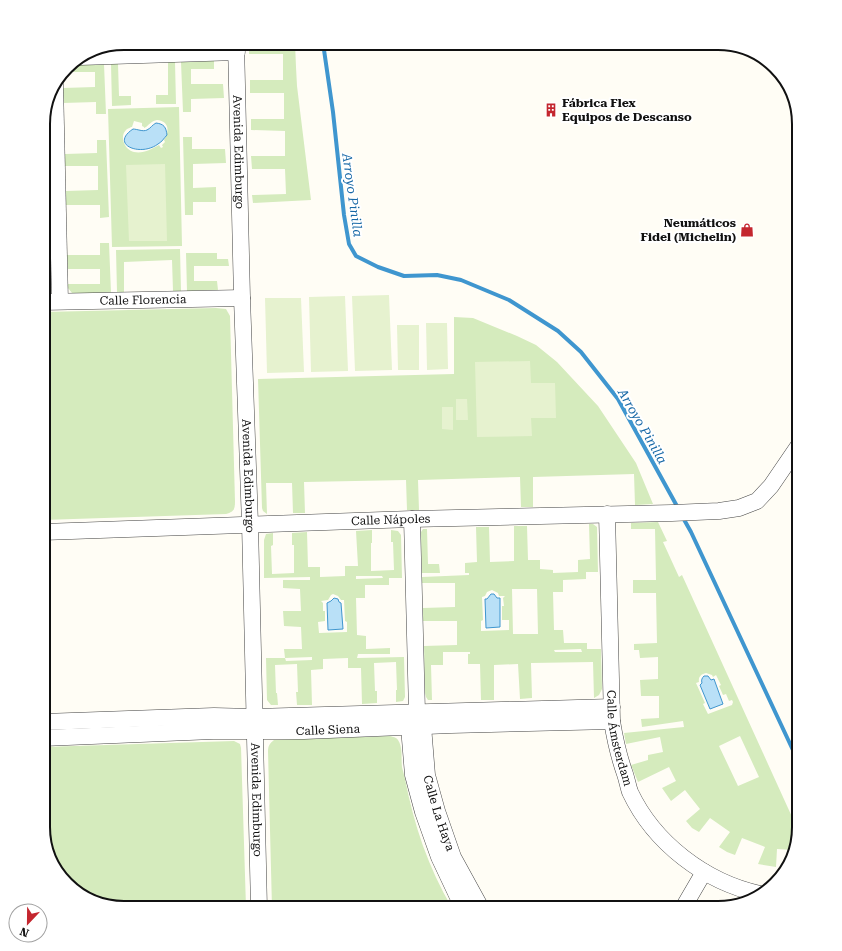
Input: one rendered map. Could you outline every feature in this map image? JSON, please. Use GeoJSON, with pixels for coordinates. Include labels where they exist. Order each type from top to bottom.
{"type":"FeatureCollection","features":[{"type":"Feature","properties":{"kind":"street"},"geometry":{"type":"LineString","coordinates":[[96,56],[202,50]]}},
{"type":"Feature","properties":{"kind":"street","name":"Avenida Edimburgo"},"geometry":{"type":"LineString","coordinates":[[237,50],[242,298],[250,524],[259,901]]}},
{"type":"Feature","properties":{"kind":"street"},"geometry":{"type":"LineString","coordinates":[[55,98],[60,301]]}},
{"type":"Feature","properties":{"kind":"street","name":"Calle Florencia"},"geometry":{"type":"LineString","coordinates":[[50,302],[242,298]]}},
{"type":"Feature","properties":{"kind":"street","name":"Calle Nápoles"},"geometry":{"type":"LineString","coordinates":[[50,532],[250,524],[693,513],[719,511],[739,508],[757,501],[770,486],[792,455]]}},
{"type":"Feature","properties":{"kind":"street","name":"Calle Ámsterdam"},"geometry":{"type":"LineString","coordinates":[[607,514],[612,714],[616,744],[630,791],[655,831],[669,845],[704,872],[734,886],[753,892]]}},
{"type":"Feature","properties":{"kind":"street","name":"Calle La Haya"},"geometry":{"type":"LineString","coordinates":[[412,519],[417,722],[413,775],[423,812],[439,857],[460,901]]}},
{"type":"Feature","properties":{"kind":"street","name":"Calle Siena"},"geometry":{"type":"LineString","coordinates":[[50,738],[213,731],[255,724],[417,722],[612,714]]}},
{"type":"Feature","properties":{"kind":"street","name":"Calle Siena"},"geometry":{"type":"LineString","coordinates":[[50,722],[214,716],[255,724]]}},
{"type":"Feature","properties":{"kind":"street","name":"Calle La Haya"},"geometry":{"type":"LineString","coordinates":[[417,722],[427,775],[437,811],[453,857],[477,901]]}},
{"type":"Feature","properties":{"kind":"street"},"geometry":{"type":"LineString","coordinates":[[687,901],[704,872]]}},
{"type":"Feature","properties":{"kind":"green space"},"geometry":{"type":"Polygon","coordinates":[[[249,50],[295,50],[297,86],[311,200],[253,203],[252,195],[286,194],[285,169],[252,169],[251,156],[285,156],[285,131],[251,130],[251,119],[284,119],[284,93],[250,93],[250,80],[283,80],[283,54],[249,54],[249,50]]]}},
{"type":"Feature","properties":{"kind":"green space"},"geometry":{"type":"Polygon","coordinates":[[[214,61],[214,69],[191,69],[191,84],[223,84],[224,98],[191,99],[191,112],[183,112],[181,62],[214,61]]]}},
{"type":"Feature","properties":{"kind":"green space"},"geometry":{"type":"Polygon","coordinates":[[[168,62],[175,62],[176,104],[156,104],[156,95],[168,95],[168,62]]]}},
{"type":"Feature","properties":{"kind":"green space"},"geometry":{"type":"Polygon","coordinates":[[[104,64],[106,114],[96,114],[96,102],[63,103],[63,88],[95,87],[95,72],[72,72],[80,65],[104,64]]]}},
{"type":"Feature","properties":{"kind":"green space"},"geometry":{"type":"Polygon","coordinates":[[[111,64],[118,64],[119,96],[131,96],[131,105],[112,106],[111,64]]]}},
{"type":"Feature","properties":{"kind":"green space"},"geometry":{"type":"Polygon","coordinates":[[[179,107],[182,246],[112,247],[108,109],[179,107]],[[134,121],[132,127],[124,133],[123,136],[124,143],[128,149],[134,152],[141,152],[147,151],[159,145],[161,148],[163,147],[162,145],[165,142],[164,140],[168,130],[166,124],[161,121],[154,121],[144,128],[142,123],[134,121]]]}},
{"type":"Feature","properties":{"kind":"green space"},"geometry":{"type":"Polygon","coordinates":[[[183,137],[192,137],[192,149],[225,149],[226,163],[193,164],[193,188],[216,187],[216,202],[193,202],[193,215],[185,215],[183,137]]]}},
{"type":"Feature","properties":{"kind":"green space"},"geometry":{"type":"Polygon","coordinates":[[[97,140],[106,140],[109,217],[100,218],[100,205],[66,205],[66,191],[98,190],[98,166],[65,166],[65,154],[97,153],[97,140]]]}},
{"type":"Feature","properties":{"kind":"green space"},"geometry":{"type":"Polygon","coordinates":[[[165,164],[167,241],[129,241],[126,165],[165,164]]]}},
{"type":"Feature","properties":{"kind":"green space"},"geometry":{"type":"Polygon","coordinates":[[[100,243],[109,243],[111,293],[72,293],[68,288],[68,284],[100,284],[100,269],[68,269],[67,255],[100,255],[100,243]]]}},
{"type":"Feature","properties":{"kind":"green space"},"geometry":{"type":"Polygon","coordinates":[[[180,249],[181,291],[173,291],[172,260],[124,262],[124,292],[117,292],[116,250],[180,249]]]}},
{"type":"Feature","properties":{"kind":"green space"},"geometry":{"type":"Polygon","coordinates":[[[186,253],[217,253],[217,259],[228,259],[229,266],[194,266],[194,281],[217,281],[218,290],[187,291],[186,253]]]}},
{"type":"Feature","properties":{"kind":"green space"},"geometry":{"type":"Polygon","coordinates":[[[389,295],[392,370],[355,371],[352,296],[389,295]]]}},
{"type":"Feature","properties":{"kind":"green space"},"geometry":{"type":"Polygon","coordinates":[[[345,296],[348,371],[311,372],[309,297],[345,296]]]}},
{"type":"Feature","properties":{"kind":"green space"},"geometry":{"type":"Polygon","coordinates":[[[265,298],[301,298],[304,372],[267,373],[265,298]]]}},
{"type":"Feature","properties":{"kind":"green space"},"geometry":{"type":"Polygon","coordinates":[[[226,309],[230,316],[235,502],[235,507],[233,510],[226,514],[50,520],[50,312],[226,309]]]}},
{"type":"Feature","properties":{"kind":"green space"},"geometry":{"type":"Polygon","coordinates":[[[454,317],[473,318],[517,336],[536,345],[557,362],[598,406],[636,463],[653,504],[635,505],[634,474],[533,477],[533,507],[521,507],[520,477],[418,480],[419,510],[407,510],[406,480],[304,482],[305,513],[293,513],[292,483],[266,483],[267,514],[263,511],[258,379],[454,374],[454,317]]]}},
{"type":"Feature","properties":{"kind":"green space"},"geometry":{"type":"Polygon","coordinates":[[[426,323],[447,323],[448,369],[427,370],[426,323]]]}},
{"type":"Feature","properties":{"kind":"green space"},"geometry":{"type":"Polygon","coordinates":[[[397,325],[419,325],[419,370],[398,370],[397,325]]]}},
{"type":"Feature","properties":{"kind":"green space"},"geometry":{"type":"Polygon","coordinates":[[[530,361],[531,383],[555,383],[556,418],[531,418],[532,436],[477,437],[475,362],[530,361]]]}},
{"type":"Feature","properties":{"kind":"green space"},"geometry":{"type":"Polygon","coordinates":[[[456,399],[467,399],[468,420],[456,420],[456,399]]]}},
{"type":"Feature","properties":{"kind":"green space"},"geometry":{"type":"Polygon","coordinates":[[[442,407],[453,407],[453,430],[442,429],[442,407]]]}},
{"type":"Feature","properties":{"kind":"green space"},"geometry":{"type":"Polygon","coordinates":[[[658,522],[667,541],[663,542],[679,577],[682,575],[792,817],[791,841],[788,850],[777,849],[776,867],[758,864],[765,847],[742,838],[735,855],[719,847],[730,832],[710,818],[699,832],[692,828],[686,821],[700,809],[685,790],[671,801],[662,788],[676,781],[669,767],[638,782],[631,765],[648,760],[648,755],[663,752],[660,737],[626,744],[624,733],[684,727],[683,721],[642,727],[641,719],[659,718],[659,696],[641,696],[640,680],[658,679],[658,657],[640,658],[639,650],[634,650],[634,644],[657,643],[656,593],[633,593],[633,580],[656,580],[655,529],[631,529],[631,523],[658,522]],[[706,673],[703,674],[700,676],[699,682],[696,683],[708,714],[732,705],[733,702],[732,700],[729,701],[726,694],[723,695],[719,686],[721,685],[716,675],[713,677],[712,675],[706,673]],[[740,736],[719,746],[738,786],[759,777],[740,736]]]}},
{"type":"Feature","properties":{"kind":"green space"},"geometry":{"type":"Polygon","coordinates":[[[589,524],[593,524],[597,527],[598,572],[586,572],[586,579],[563,580],[563,592],[553,592],[554,630],[563,630],[564,643],[587,643],[587,649],[601,649],[602,689],[599,695],[594,698],[593,662],[531,663],[532,698],[520,699],[518,664],[494,665],[494,700],[481,700],[480,664],[468,664],[468,654],[470,654],[470,652],[443,652],[443,665],[431,665],[432,700],[428,700],[425,693],[424,646],[457,645],[457,621],[423,621],[423,608],[455,607],[455,583],[422,583],[422,577],[469,575],[469,573],[465,573],[465,563],[477,562],[476,527],[489,527],[490,562],[514,561],[514,526],[527,526],[528,560],[540,560],[540,569],[553,570],[553,573],[578,572],[578,560],[590,559],[589,524]],[[512,589],[513,634],[538,634],[537,589],[512,589]],[[492,590],[487,592],[485,596],[482,597],[483,620],[481,621],[481,631],[509,630],[509,620],[502,620],[502,606],[504,606],[503,598],[505,596],[499,596],[498,593],[492,590]],[[581,649],[554,650],[555,652],[582,652],[581,649]]]}},
{"type":"Feature","properties":{"kind":"green space"},"geometry":{"type":"Polygon","coordinates":[[[423,529],[427,529],[428,564],[439,564],[440,573],[422,573],[421,532],[423,529]]]}},
{"type":"Feature","properties":{"kind":"green space"},"geometry":{"type":"Polygon","coordinates":[[[372,530],[371,571],[394,570],[391,530],[398,531],[401,535],[402,578],[389,578],[389,585],[365,585],[365,598],[356,598],[357,635],[366,636],[366,649],[390,648],[390,654],[358,654],[357,658],[404,657],[405,697],[403,701],[396,702],[396,662],[374,663],[377,703],[362,704],[361,668],[348,668],[348,658],[323,659],[323,669],[311,670],[312,705],[297,705],[297,664],[275,665],[278,705],[271,705],[267,700],[266,658],[285,658],[284,649],[302,649],[301,627],[284,626],[283,611],[301,611],[300,589],[283,588],[283,580],[310,580],[310,577],[264,578],[264,540],[266,534],[273,533],[273,545],[271,546],[272,574],[294,573],[294,545],[292,545],[292,533],[307,532],[308,567],[320,567],[320,577],[345,576],[345,566],[358,566],[356,531],[372,530]],[[356,576],[356,579],[383,578],[382,576],[356,576]],[[333,594],[328,600],[321,601],[323,603],[323,611],[325,611],[325,621],[318,622],[319,633],[347,632],[344,600],[341,600],[338,596],[333,594]],[[312,657],[285,658],[286,661],[312,660],[312,657]]]}},
{"type":"Feature","properties":{"kind":"green space"},"geometry":{"type":"Polygon","coordinates":[[[390,736],[396,738],[400,743],[402,767],[417,829],[429,861],[448,901],[272,901],[268,748],[270,743],[274,740],[390,736]]]}},
{"type":"Feature","properties":{"kind":"green space"},"geometry":{"type":"Polygon","coordinates":[[[234,741],[240,744],[246,901],[110,900],[91,893],[75,883],[60,864],[51,841],[50,747],[234,741]]]}},
{"type":"Feature","properties":{"kind":"water"},"geometry":{"type":"Polygon","coordinates":[[[156,123],[163,125],[167,132],[167,135],[162,141],[151,148],[144,149],[136,149],[126,144],[124,140],[126,135],[133,129],[145,131],[156,123]]]}},
{"type":"Feature","properties":{"kind":"water"},"geometry":{"type":"Polygon","coordinates":[[[491,594],[494,594],[497,598],[500,598],[500,627],[486,628],[485,599],[487,599],[491,594]]]}},
{"type":"Feature","properties":{"kind":"water"},"geometry":{"type":"Polygon","coordinates":[[[334,598],[338,599],[341,603],[343,629],[328,630],[327,603],[334,598]]]}},
{"type":"Feature","properties":{"kind":"water"},"geometry":{"type":"Polygon","coordinates":[[[704,676],[708,676],[711,680],[714,679],[723,704],[710,709],[700,685],[704,676]]]}},
{"type":"Feature","properties":{"kind":"waterway","name":"Arroyo Pinilla"},"geometry":{"type":"LineString","coordinates":[[324,50],[333,112],[344,215],[349,244],[356,256],[378,267],[404,276],[437,275],[461,280],[509,300],[558,331],[581,352],[618,399],[678,508]]}},
{"type":"Feature","properties":{"kind":"waterway","name":"Arroyo Pinilla"},"geometry":{"type":"LineString","coordinates":[[682,516],[691,532],[792,748]]}},
{"type":"Feature","properties":{"kind":"place","name":"Fábrica Flex Equipos de Descanso"},"geometry":{"type":"Point","coordinates":[551,110]}},
{"type":"Feature","properties":{"kind":"place","name":"Neumáticos Fidel (Michelin)"},"geometry":{"type":"Point","coordinates":[747,230]}}]}
